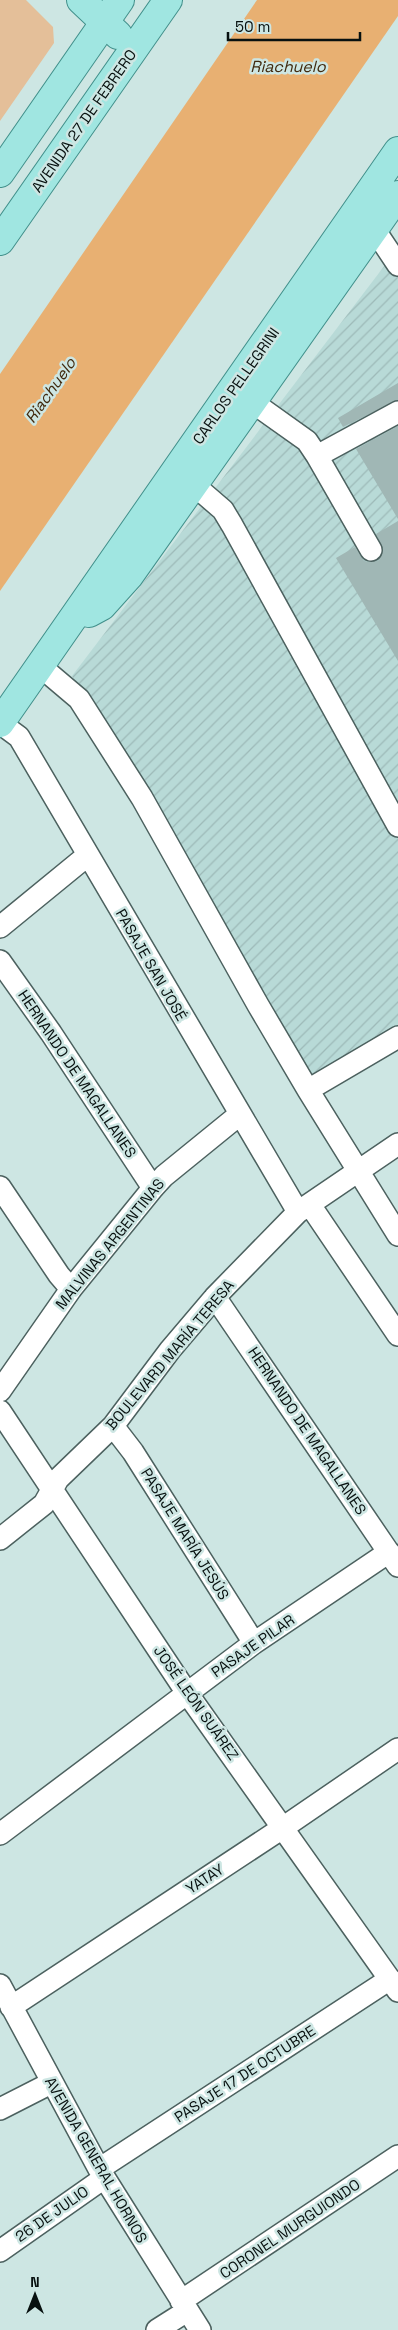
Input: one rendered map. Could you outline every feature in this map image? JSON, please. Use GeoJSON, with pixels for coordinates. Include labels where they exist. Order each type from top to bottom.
{"type":"FeatureCollection","features":[{"type":"Feature","properties":{"kind":"main road"},"geometry":{"type":"LineString","coordinates":[[81,0],[133,50]]}},
{"type":"Feature","properties":{"kind":"main road"},"geometry":{"type":"LineString","coordinates":[[0,173],[120,0]]}},
{"type":"Feature","properties":{"kind":"main road"},"geometry":{"type":"LineString","coordinates":[[136,0],[162,9]]}},
{"type":"Feature","properties":{"kind":"main road","name":"AVENIDA 27 DE FEBRERO"},"geometry":{"type":"LineString","coordinates":[[0,241],[162,9]]}},
{"type":"Feature","properties":{"kind":"main road","name":"CARLOS PELLEGRINI"},"geometry":{"type":"LineString","coordinates":[[0,723],[72,621],[244,396],[364,222],[398,151]]}},
{"type":"Feature","properties":{"kind":"main road","name":"CARLOS PELLEGRINI"},"geometry":{"type":"LineString","coordinates":[[364,222],[398,195]]}},
{"type":"Feature","properties":{"kind":"main road","name":"CARLOS PELLEGRINI"},"geometry":{"type":"LineString","coordinates":[[72,621],[102,606],[129,576],[194,485],[244,396]]}},
{"type":"Feature","properties":{"kind":"street"},"geometry":{"type":"LineString","coordinates":[[364,222],[398,265]]}},
{"type":"Feature","properties":{"kind":"street"},"geometry":{"type":"LineString","coordinates":[[244,396],[307,441],[371,550]]}},
{"type":"Feature","properties":{"kind":"street"},"geometry":{"type":"LineString","coordinates":[[317,456],[398,412]]}},
{"type":"Feature","properties":{"kind":"street"},"geometry":{"type":"LineString","coordinates":[[194,485],[223,510],[232,525],[398,826]]}},
{"type":"Feature","properties":{"kind":"street"},"geometry":{"type":"LineString","coordinates":[[40,666],[79,699],[142,798],[308,1090],[398,1235]]}},
{"type":"Feature","properties":{"kind":"street","name":"PASAJE SAN JOSÉ"},"geometry":{"type":"LineString","coordinates":[[0,723],[19,737],[239,1115],[304,1208],[398,1335]]}},
{"type":"Feature","properties":{"kind":"street"},"geometry":{"type":"LineString","coordinates":[[0,927],[88,856]]}},
{"type":"Feature","properties":{"kind":"street","name":"HERNANDO DE MAGALLANES"},"geometry":{"type":"LineString","coordinates":[[0,960],[51,1033],[153,1188]]}},
{"type":"Feature","properties":{"kind":"street"},"geometry":{"type":"LineString","coordinates":[[308,1090],[398,1037]]}},
{"type":"Feature","properties":{"kind":"street","name":"MALVINAS ARGENTINAS"},"geometry":{"type":"LineString","coordinates":[[0,1391],[71,1289],[153,1188],[164,1176],[239,1115]]}},
{"type":"Feature","properties":{"kind":"street","name":"BOULEVARD MARÍA TERESA"},"geometry":{"type":"LineString","coordinates":[[0,1539],[37,1512],[44,1504],[58,1479],[113,1426],[170,1350],[215,1297],[304,1208],[398,1144]]}},
{"type":"Feature","properties":{"kind":"street"},"geometry":{"type":"LineString","coordinates":[[0,1187],[59,1275],[71,1289]]}},
{"type":"Feature","properties":{"kind":"street","name":"HERNANDO DE MAGALLANES"},"geometry":{"type":"LineString","coordinates":[[215,1297],[393,1559]]}},
{"type":"Feature","properties":{"kind":"street","name":"JOSÉ LEÓN SUÁREZ"},"geometry":{"type":"LineString","coordinates":[[0,1411],[187,1693],[396,1987]]}},
{"type":"Feature","properties":{"kind":"street","name":"PASAJE MARÍA JESÚS"},"geometry":{"type":"LineString","coordinates":[[113,1426],[138,1460],[254,1643]]}},
{"type":"Feature","properties":{"kind":"street","name":"PASAJE PILAR"},"geometry":{"type":"LineString","coordinates":[[0,1834],[254,1643],[393,1559]]}},
{"type":"Feature","properties":{"kind":"street","name":"YATAY"},"geometry":{"type":"LineString","coordinates":[[11,2007],[284,1827],[398,1748]]}},
{"type":"Feature","properties":{"kind":"street","name":"AVENIDA GENERAL HORNOS"},"geometry":{"type":"LineString","coordinates":[[0,1986],[51,2084],[102,2173],[200,2330]]}},
{"type":"Feature","properties":{"kind":"street","name":"PASAJE 17 DE OCTUBRE"},"geometry":{"type":"LineString","coordinates":[[102,2173],[396,1987]]}},
{"type":"Feature","properties":{"kind":"street"},"geometry":{"type":"LineString","coordinates":[[0,2109],[51,2084]]}},
{"type":"Feature","properties":{"kind":"street","name":"CORONEL MURGUIONDO"},"geometry":{"type":"LineString","coordinates":[[157,2330],[184,2306],[398,2156]]}},
{"type":"Feature","properties":{"kind":"street","name":"26 DE JULIO"},"geometry":{"type":"LineString","coordinates":[[0,2251],[102,2173]]}},
{"type":"Feature","properties":{"kind":"shaded area"},"geometry":{"type":"Polygon","coordinates":[[[0,0],[26,0],[53,27],[54,43],[0,121],[0,0]]]}},
{"type":"Feature","properties":{"kind":"shaded area"},"geometry":{"type":"Polygon","coordinates":[[[398,248],[398,1042],[315,1091],[72,676],[398,248]]]}},
{"type":"Feature","properties":{"kind":"water","name":"Riachuelo"},"geometry":{"type":"Polygon","coordinates":[[[257,0],[398,0],[398,16],[0,591],[0,374],[257,0]]]}},
{"type":"Feature","properties":{"kind":"building"},"geometry":{"type":"Polygon","coordinates":[[[398,383],[398,400],[343,427],[338,418],[398,383]]]}},
{"type":"Feature","properties":{"kind":"building"},"geometry":{"type":"Polygon","coordinates":[[[398,426],[398,519],[356,449],[398,426]]]}},
{"type":"Feature","properties":{"kind":"building"},"geometry":{"type":"Polygon","coordinates":[[[398,521],[398,661],[336,558],[355,547],[364,561],[378,561],[383,550],[376,534],[398,521]]]}}]}
